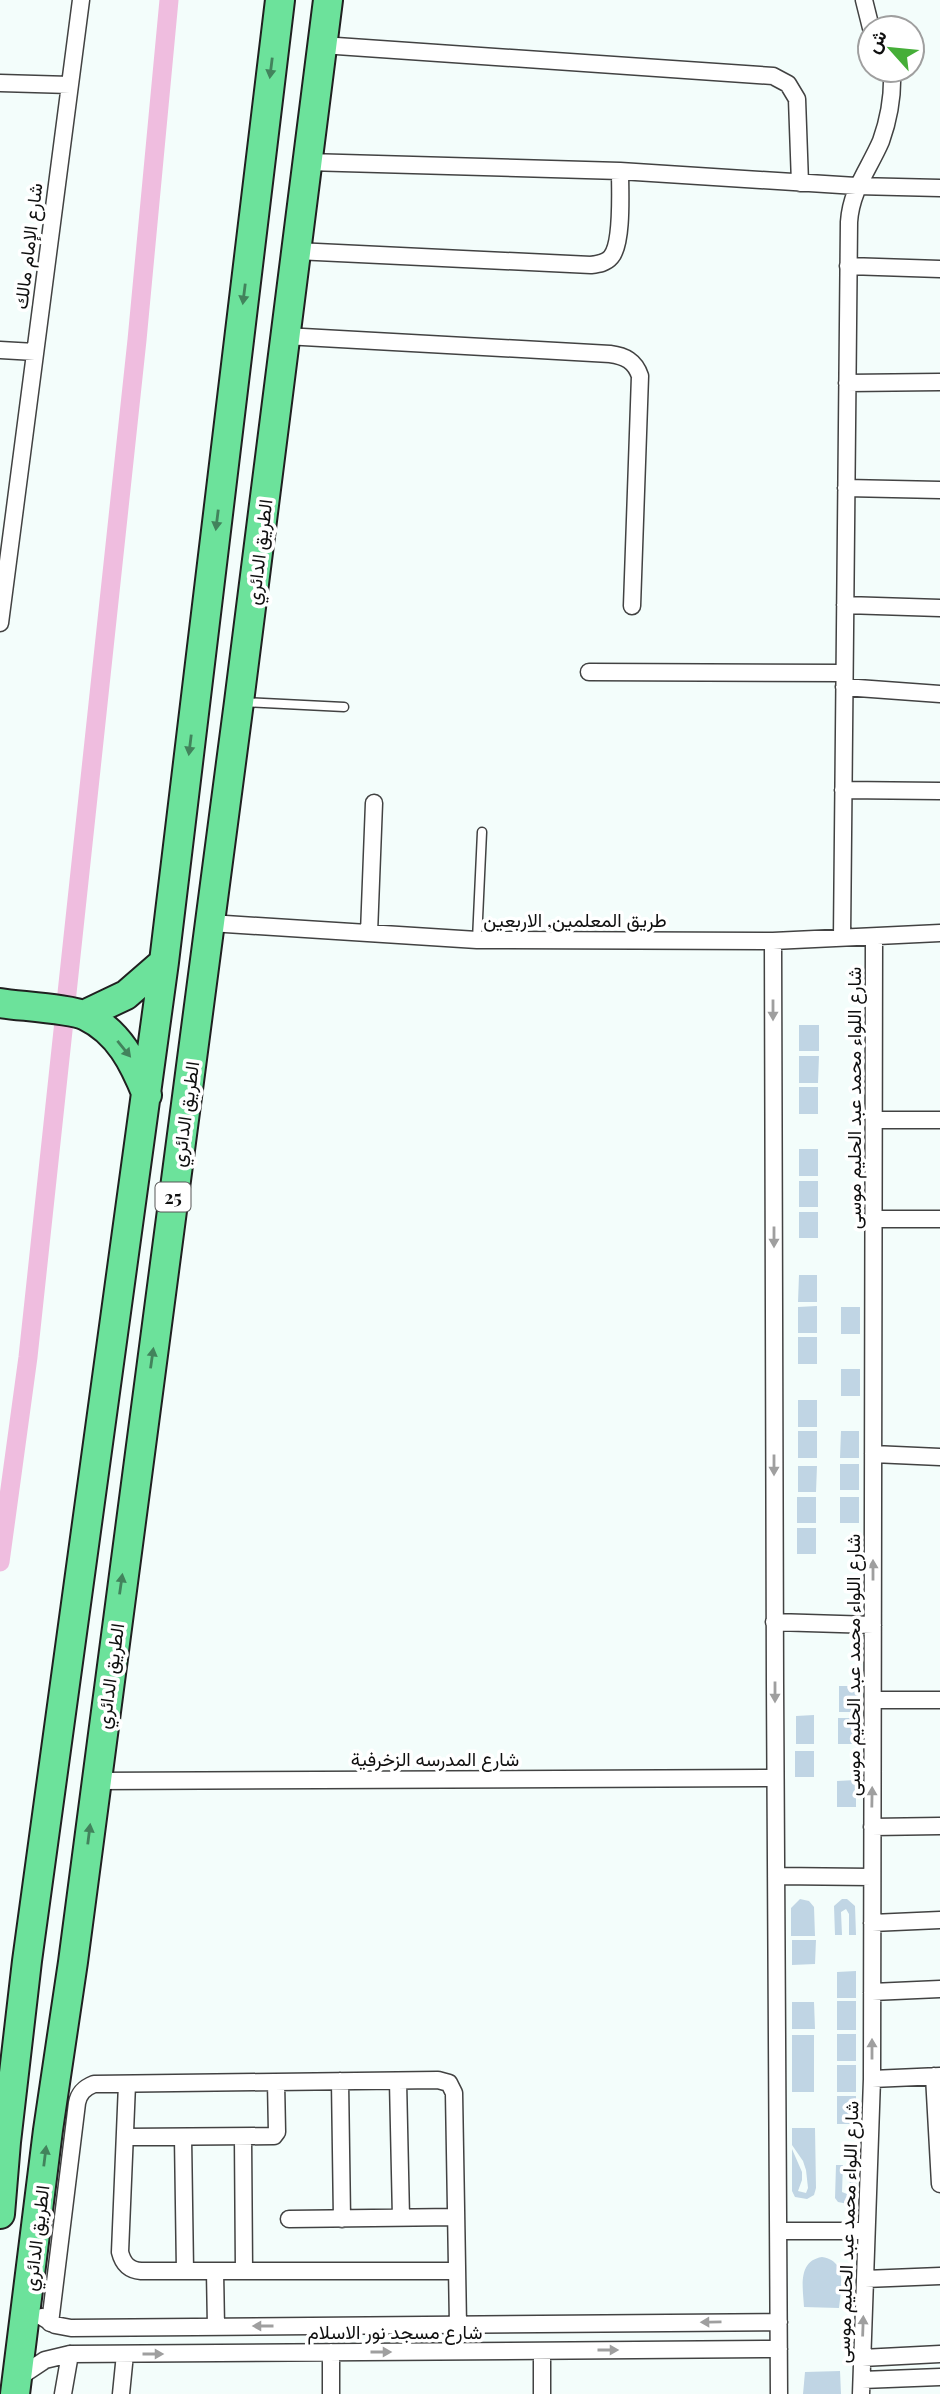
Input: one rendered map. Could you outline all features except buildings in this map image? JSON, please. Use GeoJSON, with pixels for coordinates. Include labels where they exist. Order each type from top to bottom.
{"type":"FeatureCollection","features":[{"type":"Feature","properties":{"kind":"highway","name":"الطريق الدائري"},"geometry":{"type":"LineString","coordinates":[[0,2214],[27,1961],[164,962],[280,0]]}},
{"type":"Feature","properties":{"kind":"highway","name":"الطريق الدائري"},"geometry":{"type":"LineString","coordinates":[[17,2386],[48,2130],[73,1962],[239,702],[328,0]]}},
{"type":"Feature","properties":{"kind":"highway"},"geometry":{"type":"LineString","coordinates":[[84,1015],[126,995],[164,962]]}},
{"type":"Feature","properties":{"kind":"highway"},"geometry":{"type":"LineString","coordinates":[[3,1003],[84,1015],[113,1036],[128,1053],[147,1096]]}},
{"type":"Feature","properties":{"kind":"highway"},"geometry":{"type":"LineString","coordinates":[[39,1876],[52,1889],[61,1891],[70,1890],[83,1878]]}},
{"type":"Feature","properties":{"kind":"highway"},"geometry":{"type":"LineString","coordinates":[[27,1961],[34,1955],[50,1950],[66,1955],[73,1962]]}},
{"type":"Feature","properties":{"kind":"street","name":"شارع الإمام مالك"},"geometry":{"type":"LineString","coordinates":[[0,623],[7,507],[35,352],[81,0]]}},
{"type":"Feature","properties":{"kind":"street"},"geometry":{"type":"LineString","coordinates":[[323,45],[773,76],[788,84],[797,99],[800,183]]}},
{"type":"Feature","properties":{"kind":"street"},"geometry":{"type":"LineString","coordinates":[[0,83],[70,85]]}},
{"type":"Feature","properties":{"kind":"street"},"geometry":{"type":"LineString","coordinates":[[842,938],[849,211],[856,186],[877,149],[886,123],[891,84]]}},
{"type":"Feature","properties":{"kind":"street"},"geometry":{"type":"LineString","coordinates":[[307,162],[620,172],[856,186],[940,187]]}},
{"type":"Feature","properties":{"kind":"street"},"geometry":{"type":"LineString","coordinates":[[296,251],[591,265],[603,263],[613,255],[617,243],[620,172]]}},
{"type":"Feature","properties":{"kind":"street"},"geometry":{"type":"LineString","coordinates":[[848,266],[940,269]]}},
{"type":"Feature","properties":{"kind":"street"},"geometry":{"type":"LineString","coordinates":[[285,336],[610,354],[626,357],[633,362],[640,376],[632,606]]}},
{"type":"Feature","properties":{"kind":"street"},"geometry":{"type":"LineString","coordinates":[[0,350],[35,352]]}},
{"type":"Feature","properties":{"kind":"street"},"geometry":{"type":"LineString","coordinates":[[847,383],[940,382]]}},
{"type":"Feature","properties":{"kind":"street"},"geometry":{"type":"LineString","coordinates":[[846,488],[940,490]]}},
{"type":"Feature","properties":{"kind":"street"},"geometry":{"type":"LineString","coordinates":[[845,605],[940,608]]}},
{"type":"Feature","properties":{"kind":"street"},"geometry":{"type":"LineString","coordinates":[[590,672],[844,680],[940,694]]}},
{"type":"Feature","properties":{"kind":"street"},"geometry":{"type":"LineString","coordinates":[[843,790],[940,792]]}},
{"type":"Feature","properties":{"kind":"street"},"geometry":{"type":"LineString","coordinates":[[369,933],[374,803]]}},
{"type":"Feature","properties":{"kind":"street","name":"طريق المعلمين, الاربعين"},"geometry":{"type":"LineString","coordinates":[[210,923],[477,940],[773,941],[940,933]]}},
{"type":"Feature","properties":{"kind":"street","name":"شارع اللواء محمد عبد الحليم موسى"},"geometry":{"type":"LineString","coordinates":[[861,2387],[872,2079],[874,937]]}},
{"type":"Feature","properties":{"kind":"street"},"geometry":{"type":"LineString","coordinates":[[773,941],[779,2394]]}},
{"type":"Feature","properties":{"kind":"street"},"geometry":{"type":"LineString","coordinates":[[874,1120],[940,1120]]}},
{"type":"Feature","properties":{"kind":"street"},"geometry":{"type":"LineString","coordinates":[[874,1219],[940,1219]]}},
{"type":"Feature","properties":{"kind":"street"},"geometry":{"type":"LineString","coordinates":[[873,1454],[940,1457]]}},
{"type":"Feature","properties":{"kind":"street"},"geometry":{"type":"LineString","coordinates":[[774,1622],[873,1625]]}},
{"type":"Feature","properties":{"kind":"street"},"geometry":{"type":"LineString","coordinates":[[873,1700],[940,1700]]}},
{"type":"Feature","properties":{"kind":"street","name":"شارع المدرسه الزخرفية"},"geometry":{"type":"LineString","coordinates":[[95,1780],[775,1778]]}},
{"type":"Feature","properties":{"kind":"street"},"geometry":{"type":"LineString","coordinates":[[872,1827],[940,1826]]}},
{"type":"Feature","properties":{"kind":"street"},"geometry":{"type":"LineString","coordinates":[[776,1876],[872,1877]]}},
{"type":"Feature","properties":{"kind":"street"},"geometry":{"type":"LineString","coordinates":[[872,1923],[940,1920]]}},
{"type":"Feature","properties":{"kind":"street"},"geometry":{"type":"LineString","coordinates":[[872,1992],[940,1989]]}},
{"type":"Feature","properties":{"kind":"street"},"geometry":{"type":"LineString","coordinates":[[872,2079],[937,2076],[940,2184]]}},
{"type":"Feature","properties":{"kind":"street"},"geometry":{"type":"LineString","coordinates":[[50,2323],[78,2096],[88,2086],[444,2080],[452,2088],[458,2325]]}},
{"type":"Feature","properties":{"kind":"street"},"geometry":{"type":"LineString","coordinates":[[340,2081],[342,2219]]}},
{"type":"Feature","properties":{"kind":"street"},"geometry":{"type":"LineString","coordinates":[[398,2081],[401,2218]]}},
{"type":"Feature","properties":{"kind":"street"},"geometry":{"type":"LineString","coordinates":[[125,2137],[272,2137],[276,2134],[276,2082]]}},
{"type":"Feature","properties":{"kind":"street"},"geometry":{"type":"LineString","coordinates":[[127,2084],[121,2259],[135,2271],[457,2271]]}},
{"type":"Feature","properties":{"kind":"street"},"geometry":{"type":"LineString","coordinates":[[183,2137],[185,2271]]}},
{"type":"Feature","properties":{"kind":"street"},"geometry":{"type":"LineString","coordinates":[[243,2137],[244,2271]]}},
{"type":"Feature","properties":{"kind":"street"},"geometry":{"type":"LineString","coordinates":[[289,2220],[456,2217]]}},
{"type":"Feature","properties":{"kind":"street"},"geometry":{"type":"LineString","coordinates":[[778,2231],[866,2231]]}},
{"type":"Feature","properties":{"kind":"street"},"geometry":{"type":"LineString","coordinates":[[215,2272],[216,2327]]}},
{"type":"Feature","properties":{"kind":"street"},"geometry":{"type":"LineString","coordinates":[[865,2279],[940,2276]]}},
{"type":"Feature","properties":{"kind":"street"},"geometry":{"type":"LineString","coordinates":[[28,2304],[50,2323]]}},
{"type":"Feature","properties":{"kind":"street","name":"شارع مسجد نور الاسلام"},"geometry":{"type":"LineString","coordinates":[[50,2323],[71,2328],[779,2322]]}},
{"type":"Feature","properties":{"kind":"street","name":"شارع مسجد نور الاسلام"},"geometry":{"type":"LineString","coordinates":[[17,2386],[45,2360],[70,2354],[779,2349]]}},
{"type":"Feature","properties":{"kind":"street"},"geometry":{"type":"LineString","coordinates":[[542,2351],[542,2394]]}},
{"type":"Feature","properties":{"kind":"street"},"geometry":{"type":"LineString","coordinates":[[331,2352],[331,2394]]}},
{"type":"Feature","properties":{"kind":"street"},"geometry":{"type":"LineString","coordinates":[[64,2394],[70,2354]]}},
{"type":"Feature","properties":{"kind":"street"},"geometry":{"type":"LineString","coordinates":[[121,2394],[125,2354]]}},
{"type":"Feature","properties":{"kind":"street"},"geometry":{"type":"LineString","coordinates":[[862,2358],[940,2354]]}},
{"type":"Feature","properties":{"kind":"street"},"geometry":{"type":"LineString","coordinates":[[861,2387],[940,2376]]}},
{"type":"Feature","properties":{"kind":"lane"},"geometry":{"type":"LineString","coordinates":[[239,702],[344,707]]}},
{"type":"Feature","properties":{"kind":"lane"},"geometry":{"type":"LineString","coordinates":[[477,940],[482,832]]}},
{"type":"Feature","properties":{"kind":"shaded area"},"geometry":{"type":"Polygon","coordinates":[[[799,1025],[819,1025],[819,1051],[799,1051],[799,1025]]]}},
{"type":"Feature","properties":{"kind":"shaded area"},"geometry":{"type":"Polygon","coordinates":[[[799,1056],[819,1056],[818,1083],[799,1083],[799,1056]]]}},
{"type":"Feature","properties":{"kind":"shaded area"},"geometry":{"type":"Polygon","coordinates":[[[799,1087],[818,1087],[818,1114],[799,1114],[799,1087]]]}},
{"type":"Feature","properties":{"kind":"shaded area"},"geometry":{"type":"Polygon","coordinates":[[[799,1149],[818,1149],[818,1176],[799,1176],[799,1149]]]}},
{"type":"Feature","properties":{"kind":"shaded area"},"geometry":{"type":"Polygon","coordinates":[[[799,1181],[818,1181],[818,1207],[799,1207],[799,1181]]]}},
{"type":"Feature","properties":{"kind":"shaded area"},"geometry":{"type":"Polygon","coordinates":[[[799,1212],[818,1212],[818,1238],[799,1238],[799,1212]]]}},
{"type":"Feature","properties":{"kind":"shaded area"},"geometry":{"type":"Polygon","coordinates":[[[799,1275],[817,1275],[817,1302],[798,1302],[799,1275]]]}},
{"type":"Feature","properties":{"kind":"shaded area"},"geometry":{"type":"Polygon","coordinates":[[[817,1306],[817,1333],[798,1333],[798,1307],[817,1306]]]}},
{"type":"Feature","properties":{"kind":"shaded area"},"geometry":{"type":"Polygon","coordinates":[[[841,1307],[860,1307],[860,1334],[841,1334],[841,1307]]]}},
{"type":"Feature","properties":{"kind":"shaded area"},"geometry":{"type":"Polygon","coordinates":[[[798,1337],[817,1337],[817,1364],[798,1364],[798,1337]]]}},
{"type":"Feature","properties":{"kind":"shaded area"},"geometry":{"type":"Polygon","coordinates":[[[841,1369],[860,1369],[860,1396],[841,1396],[841,1369]]]}},
{"type":"Feature","properties":{"kind":"shaded area"},"geometry":{"type":"Polygon","coordinates":[[[798,1400],[817,1400],[817,1427],[798,1427],[798,1400]]]}},
{"type":"Feature","properties":{"kind":"shaded area"},"geometry":{"type":"Polygon","coordinates":[[[798,1431],[817,1431],[817,1458],[798,1458],[798,1431]]]}},
{"type":"Feature","properties":{"kind":"shaded area"},"geometry":{"type":"Polygon","coordinates":[[[841,1431],[859,1431],[859,1458],[840,1458],[841,1431]]]}},
{"type":"Feature","properties":{"kind":"shaded area"},"geometry":{"type":"Polygon","coordinates":[[[840,1464],[859,1464],[859,1490],[840,1490],[840,1464]]]}},
{"type":"Feature","properties":{"kind":"shaded area"},"geometry":{"type":"Polygon","coordinates":[[[798,1466],[817,1466],[816,1492],[798,1492],[798,1466]]]}},
{"type":"Feature","properties":{"kind":"shaded area"},"geometry":{"type":"Polygon","coordinates":[[[797,1497],[816,1497],[816,1523],[797,1523],[797,1497]]]}},
{"type":"Feature","properties":{"kind":"shaded area"},"geometry":{"type":"Polygon","coordinates":[[[840,1497],[859,1497],[859,1523],[840,1523],[840,1497]]]}},
{"type":"Feature","properties":{"kind":"shaded area"},"geometry":{"type":"Polygon","coordinates":[[[797,1528],[816,1528],[816,1554],[797,1554],[797,1528]]]}},
{"type":"Feature","properties":{"kind":"shaded area"},"geometry":{"type":"Polygon","coordinates":[[[839,1686],[858,1686],[858,1712],[839,1712],[839,1686]]]}},
{"type":"Feature","properties":{"kind":"shaded area"},"geometry":{"type":"Polygon","coordinates":[[[814,1715],[814,1744],[796,1744],[796,1716],[814,1715]]]}},
{"type":"Feature","properties":{"kind":"shaded area"},"geometry":{"type":"Polygon","coordinates":[[[838,1718],[858,1718],[858,1744],[838,1744],[838,1718]]]}},
{"type":"Feature","properties":{"kind":"shaded area"},"geometry":{"type":"Polygon","coordinates":[[[795,1751],[814,1751],[814,1777],[795,1777],[795,1751]]]}},
{"type":"Feature","properties":{"kind":"shaded area"},"geometry":{"type":"Polygon","coordinates":[[[856,1780],[856,1807],[837,1807],[837,1781],[856,1780]]]}},
{"type":"Feature","properties":{"kind":"shaded area"},"geometry":{"type":"Polygon","coordinates":[[[800,1899],[809,1901],[814,1907],[815,1936],[791,1936],[791,1908],[800,1899]]]}},
{"type":"Feature","properties":{"kind":"shaded area"},"geometry":{"type":"Polygon","coordinates":[[[842,1899],[847,1899],[855,1906],[856,1935],[849,1935],[849,1914],[846,1909],[841,1912],[842,1935],[835,1935],[834,1906],[842,1899]]]}},
{"type":"Feature","properties":{"kind":"shaded area"},"geometry":{"type":"Polygon","coordinates":[[[792,1940],[816,1940],[815,1964],[792,1965],[792,1940]]]}},
{"type":"Feature","properties":{"kind":"shaded area"},"geometry":{"type":"Polygon","coordinates":[[[856,1971],[856,1998],[837,1998],[837,1972],[856,1971]]]}},
{"type":"Feature","properties":{"kind":"shaded area"},"geometry":{"type":"Polygon","coordinates":[[[837,2001],[856,2001],[856,2030],[837,2030],[837,2001]]]}},
{"type":"Feature","properties":{"kind":"shaded area"},"geometry":{"type":"Polygon","coordinates":[[[792,2002],[814,2002],[815,2029],[792,2029],[792,2002]]]}},
{"type":"Feature","properties":{"kind":"shaded area"},"geometry":{"type":"Polygon","coordinates":[[[837,2034],[856,2034],[856,2061],[837,2061],[837,2034]]]}},
{"type":"Feature","properties":{"kind":"shaded area"},"geometry":{"type":"Polygon","coordinates":[[[792,2035],[814,2035],[814,2092],[792,2092],[792,2035]]]}},
{"type":"Feature","properties":{"kind":"shaded area"},"geometry":{"type":"Polygon","coordinates":[[[837,2065],[856,2065],[856,2092],[837,2092],[837,2065]]]}},
{"type":"Feature","properties":{"kind":"shaded area"},"geometry":{"type":"Polygon","coordinates":[[[837,2096],[856,2096],[856,2124],[837,2124],[837,2096]]]}},
{"type":"Feature","properties":{"kind":"shaded area"},"geometry":{"type":"Polygon","coordinates":[[[792,2128],[815,2128],[816,2188],[814,2195],[807,2199],[795,2197],[792,2191],[792,2149],[802,2172],[798,2191],[806,2193],[808,2188],[803,2161],[792,2145],[792,2128]]]}},
{"type":"Feature","properties":{"kind":"shaded area"},"geometry":{"type":"Polygon","coordinates":[[[836,2165],[843,2165],[842,2192],[847,2194],[850,2190],[849,2165],[857,2165],[856,2198],[848,2204],[838,2202],[835,2198],[836,2165]]]}},
{"type":"Feature","properties":{"kind":"shaded area"},"geometry":{"type":"Polygon","coordinates":[[[822,2257],[836,2264],[839,2270],[839,2308],[804,2307],[805,2270],[808,2264],[822,2257]]]}},
{"type":"Feature","properties":{"kind":"shaded area"},"geometry":{"type":"Polygon","coordinates":[[[840,2371],[841,2394],[803,2394],[805,2372],[840,2371]]]}},
{"type":"Feature","properties":{"kind":"waterway"},"geometry":{"type":"LineString","coordinates":[[0,1562],[28,1357],[137,340],[169,0]]}}]}
